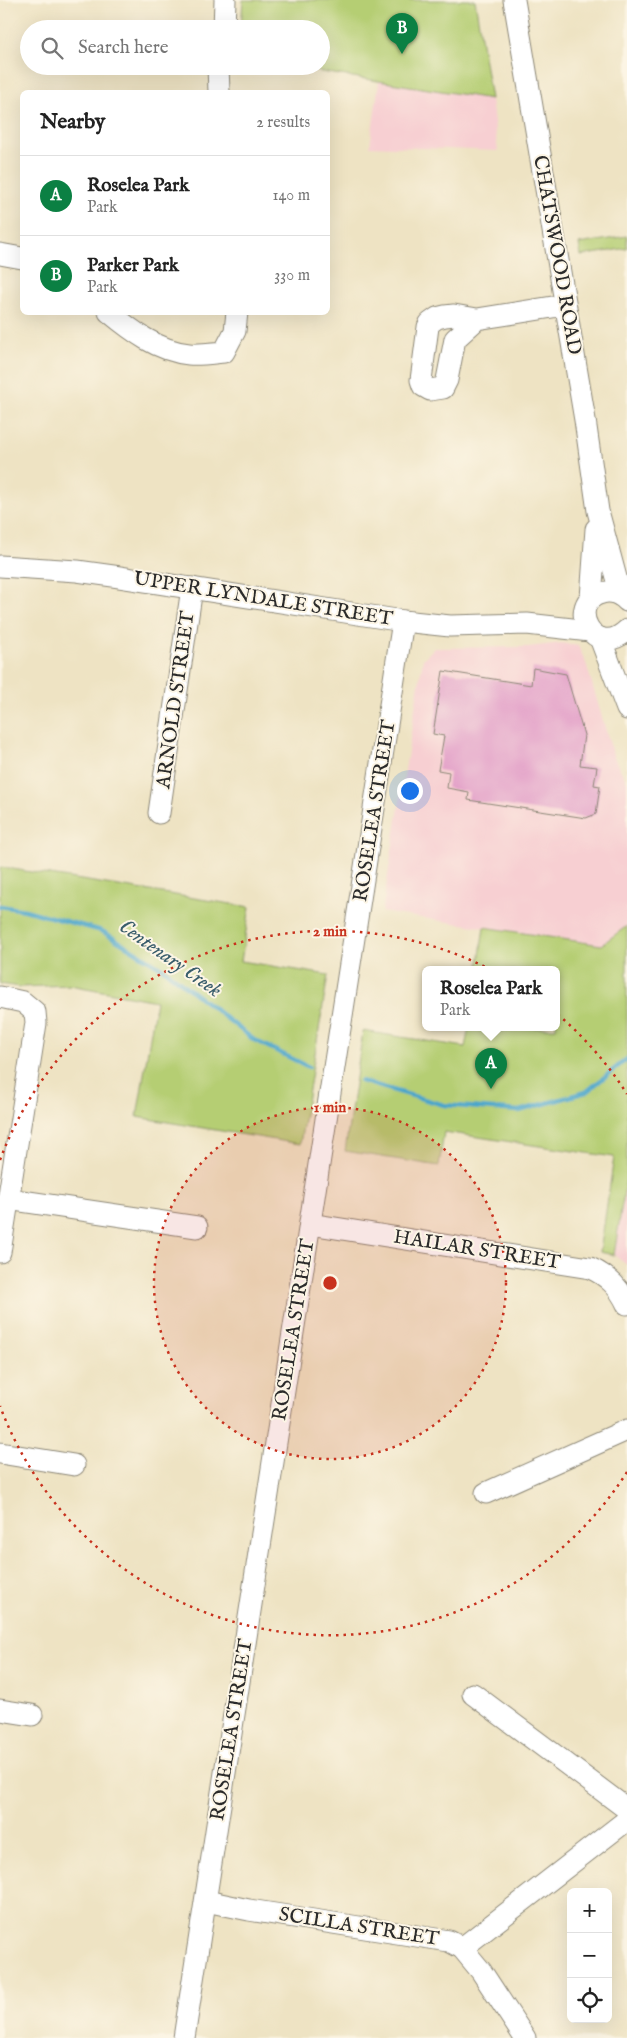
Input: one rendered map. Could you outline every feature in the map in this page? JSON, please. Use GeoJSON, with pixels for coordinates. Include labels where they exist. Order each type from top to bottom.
{"type":"FeatureCollection","features":[{"type":"Feature","properties":{"kind":"street"},"geometry":{"type":"LineString","coordinates":[[224,20],[225,0]]}},
{"type":"Feature","properties":{"kind":"street","name":"CHATSWOOD ROAD"},"geometry":{"type":"LineString","coordinates":[[514,0],[598,511],[624,598]]}},
{"type":"Feature","properties":{"kind":"street"},"geometry":{"type":"LineString","coordinates":[[218,75],[219,90]]}},
{"type":"Feature","properties":{"kind":"street"},"geometry":{"type":"LineString","coordinates":[[0,254],[20,258]]}},
{"type":"Feature","properties":{"kind":"street"},"geometry":{"type":"LineString","coordinates":[[477,319],[565,304]]}},
{"type":"Feature","properties":{"kind":"street"},"geometry":{"type":"LineString","coordinates":[[113,315],[130,329],[158,346],[188,354],[224,352],[235,331],[237,315]]}},
{"type":"Feature","properties":{"kind":"street","name":"CHATSWOOD ROAD"},"geometry":{"type":"LineString","coordinates":[[595,635],[584,619],[588,602],[598,511]]}},
{"type":"Feature","properties":{"kind":"street","name":"UPPER LYNDALE STREET"},"geometry":{"type":"LineString","coordinates":[[0,566],[77,571],[403,621],[450,626],[527,624],[615,638],[627,630]]}},
{"type":"Feature","properties":{"kind":"street","name":"ARNOLD STREET"},"geometry":{"type":"LineString","coordinates":[[159,813],[192,588]]}},
{"type":"Feature","properties":{"kind":"street","name":"UPPER LYNDALE STREET"},"geometry":{"type":"LineString","coordinates":[[527,624],[588,602],[598,594],[606,592],[624,598]]}},
{"type":"Feature","properties":{"kind":"street","name":"ROSELEA STREET"},"geometry":{"type":"LineString","coordinates":[[184,2038],[403,621]]}},
{"type":"Feature","properties":{"kind":"street"},"geometry":{"type":"LineString","coordinates":[[595,635],[627,709]]}},
{"type":"Feature","properties":{"kind":"street"},"geometry":{"type":"LineString","coordinates":[[0,997],[23,1002],[35,1012],[36,1023],[0,1252]]}},
{"type":"Feature","properties":{"kind":"street"},"geometry":{"type":"LineString","coordinates":[[8,1199],[197,1227]]}},
{"type":"Feature","properties":{"kind":"street","name":"HAILAR STREET"},"geometry":{"type":"LineString","coordinates":[[310,1224],[590,1268],[602,1273],[619,1288],[627,1304]]}},
{"type":"Feature","properties":{"kind":"street"},"geometry":{"type":"LineString","coordinates":[[486,1493],[627,1430]]}},
{"type":"Feature","properties":{"kind":"street"},"geometry":{"type":"LineString","coordinates":[[0,1453],[74,1465]]}},
{"type":"Feature","properties":{"kind":"street"},"geometry":{"type":"LineString","coordinates":[[473,1694],[627,1809]]}},
{"type":"Feature","properties":{"kind":"street"},"geometry":{"type":"LineString","coordinates":[[0,1710],[32,1715]]}},
{"type":"Feature","properties":{"kind":"street"},"geometry":{"type":"LineString","coordinates":[[462,1948],[627,1820]]}},
{"type":"Feature","properties":{"kind":"street","name":"SCILLA STREET"},"geometry":{"type":"LineString","coordinates":[[206,1901],[250,1910],[449,1941],[462,1948],[481,1971],[526,2038]]}},
{"type":"Feature","properties":{"kind":"shaded area"},"geometry":{"type":"Polygon","coordinates":[[[379,81],[491,99],[498,151],[370,146],[379,81]]]}},
{"type":"Feature","properties":{"kind":"shaded area"},"geometry":{"type":"Polygon","coordinates":[[[562,643],[578,646],[586,663],[614,758],[627,782],[627,926],[601,945],[382,912],[423,659],[434,648],[528,647],[562,643]]]}},
{"type":"Feature","properties":{"kind":"shaded area"},"geometry":{"type":"Polygon","coordinates":[[[627,1173],[627,1265],[614,1255],[627,1173]]]}},
{"type":"Feature","properties":{"kind":"green space"},"geometry":{"type":"Polygon","coordinates":[[[243,0],[475,0],[491,99],[330,73],[330,20],[242,20],[243,0]]]}},
{"type":"Feature","properties":{"kind":"green space"},"geometry":{"type":"Polygon","coordinates":[[[627,236],[627,248],[581,256],[579,244],[627,236]]]}},
{"type":"Feature","properties":{"kind":"green space"},"geometry":{"type":"Polygon","coordinates":[[[0,867],[250,907],[241,961],[328,975],[300,1144],[137,1117],[156,1001],[70,985],[20,987],[0,984],[0,867]]]}},
{"type":"Feature","properties":{"kind":"green space"},"geometry":{"type":"Polygon","coordinates":[[[627,926],[627,1173],[614,1255],[600,1252],[614,1157],[444,1132],[439,1166],[345,1151],[363,1031],[465,1047],[468,1031],[560,1031],[560,966],[479,966],[484,927],[601,945],[627,926]]]}},
{"type":"Feature","properties":{"kind":"building"},"geometry":{"type":"Polygon","coordinates":[[[533,668],[566,674],[584,735],[580,765],[597,767],[594,785],[600,786],[596,814],[586,818],[468,800],[469,792],[447,788],[449,772],[438,770],[444,736],[433,734],[443,671],[531,685],[533,668]]]}},
{"type":"Feature","properties":{"kind":"waterway","name":"Centenary Creek"},"geometry":{"type":"LineString","coordinates":[[0,906],[25,910],[102,931],[165,970],[254,1040],[309,1067]]}},
{"type":"Feature","properties":{"kind":"waterway","name":"Centenary Creek"},"geometry":{"type":"LineString","coordinates":[[361,1081],[444,1105],[519,1111],[586,1092],[627,1059]]}},
{"type":"Feature","properties":{"kind":"place","name":"Parker Park"},"geometry":{"type":"Point","coordinates":[402,54]}},
{"type":"Feature","properties":{"kind":"place","name":"Roselea Park"},"geometry":{"type":"Point","coordinates":[491,1089]}}]}
